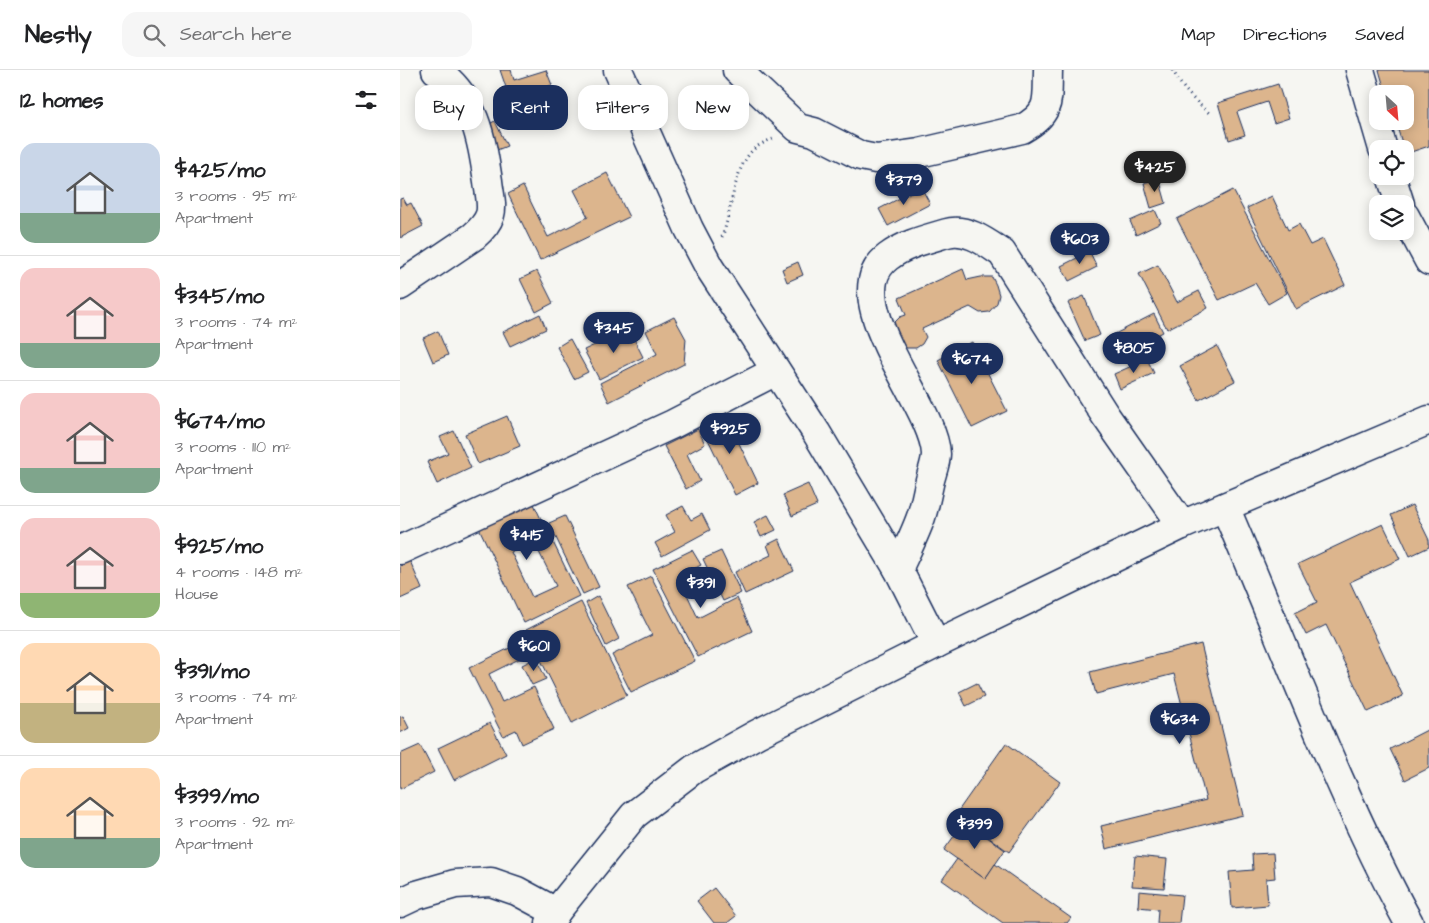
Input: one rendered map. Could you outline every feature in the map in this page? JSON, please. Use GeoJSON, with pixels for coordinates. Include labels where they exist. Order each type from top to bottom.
{"type":"FeatureCollection","features":[{"type":"Feature","properties":{"kind":"main road"},"geometry":{"type":"LineString","coordinates":[[400,286],[474,236],[484,227],[490,216],[492,206],[484,154],[471,112],[463,96],[436,70]]}},
{"type":"Feature","properties":{"kind":"main road"},"geometry":{"type":"LineString","coordinates":[[618,70],[689,229],[709,267],[816,432],[898,569],[936,644]]}},
{"type":"Feature","properties":{"kind":"main road"},"geometry":{"type":"LineString","coordinates":[[737,70],[798,128],[814,132],[861,156],[876,159],[919,152],[1010,132],[1028,126],[1043,113],[1047,103],[1048,70]]}},
{"type":"Feature","properties":{"kind":"main road"},"geometry":{"type":"LineString","coordinates":[[1360,70],[1379,140]]}},
{"type":"Feature","properties":{"kind":"main road"},"geometry":{"type":"LineString","coordinates":[[898,569],[921,516],[936,455],[930,430],[879,328],[872,300],[873,285],[878,267],[896,251],[909,244],[951,232],[964,232],[985,241],[1002,253],[1105,415],[1182,525]]}},
{"type":"Feature","properties":{"kind":"main road"},"geometry":{"type":"LineString","coordinates":[[1414,233],[1429,261]]}},
{"type":"Feature","properties":{"kind":"main road"},"geometry":{"type":"LineString","coordinates":[[400,550],[673,424],[776,371]]}},
{"type":"Feature","properties":{"kind":"main road"},"geometry":{"type":"LineString","coordinates":[[400,903],[417,895],[455,884],[491,882],[517,891],[553,917],[634,815],[694,769],[757,734],[936,644],[1182,525],[1429,420]]}},
{"type":"Feature","properties":{"kind":"main road"},"geometry":{"type":"LineString","coordinates":[[1225,507],[1324,744],[1380,868],[1409,923]]}},
{"type":"Feature","properties":{"kind":"path"},"geometry":{"type":"LineString","coordinates":[[1173,70],[1177,80],[1190,97],[1209,113]]}},
{"type":"Feature","properties":{"kind":"path"},"geometry":{"type":"LineString","coordinates":[[709,267],[727,225],[736,185],[744,164],[753,150],[770,140],[798,128]]}},
{"type":"Feature","properties":{"kind":"building"},"geometry":{"type":"Polygon","coordinates":[[[500,70],[511,70],[514,80],[546,70],[552,85],[505,85],[500,70]]]}},
{"type":"Feature","properties":{"kind":"building"},"geometry":{"type":"Polygon","coordinates":[[[1379,70],[1429,70],[1429,146],[1414,151],[1414,140],[1401,140],[1398,130],[1414,130],[1414,85],[1383,85],[1379,70]]]}},
{"type":"Feature","properties":{"kind":"building"},"geometry":{"type":"Polygon","coordinates":[[[1278,84],[1289,118],[1274,123],[1267,102],[1237,112],[1245,135],[1229,140],[1218,103],[1278,84]]]}},
{"type":"Feature","properties":{"kind":"building"},"geometry":{"type":"Polygon","coordinates":[[[493,122],[493,130],[499,130],[507,146],[492,152],[482,130],[483,127],[493,122]]]}},
{"type":"Feature","properties":{"kind":"building"},"geometry":{"type":"Polygon","coordinates":[[[607,173],[629,217],[540,260],[508,194],[523,186],[548,237],[588,217],[574,190],[607,173]]]}},
{"type":"Feature","properties":{"kind":"building"},"geometry":{"type":"Polygon","coordinates":[[[1159,178],[1166,203],[1151,208],[1144,183],[1159,178]]]}},
{"type":"Feature","properties":{"kind":"building"},"geometry":{"type":"Polygon","coordinates":[[[921,187],[930,204],[888,226],[879,209],[921,187]]]}},
{"type":"Feature","properties":{"kind":"building"},"geometry":{"type":"Polygon","coordinates":[[[1233,190],[1287,293],[1268,304],[1255,283],[1219,300],[1177,219],[1233,190]]]}},
{"type":"Feature","properties":{"kind":"building"},"geometry":{"type":"Polygon","coordinates":[[[1272,196],[1288,230],[1299,224],[1310,245],[1323,239],[1345,285],[1296,309],[1247,208],[1272,196]]]}},
{"type":"Feature","properties":{"kind":"building"},"geometry":{"type":"Polygon","coordinates":[[[403,198],[407,205],[411,203],[423,226],[400,238],[400,199],[403,198]]]}},
{"type":"Feature","properties":{"kind":"building"},"geometry":{"type":"Polygon","coordinates":[[[1155,210],[1161,223],[1136,235],[1130,221],[1155,210]]]}},
{"type":"Feature","properties":{"kind":"building"},"geometry":{"type":"Polygon","coordinates":[[[1087,246],[1097,267],[1069,281],[1061,266],[1081,256],[1078,251],[1087,246]]]}},
{"type":"Feature","properties":{"kind":"building"},"geometry":{"type":"Polygon","coordinates":[[[798,262],[803,275],[787,282],[782,269],[798,262]]]}},
{"type":"Feature","properties":{"kind":"building"},"geometry":{"type":"Polygon","coordinates":[[[1158,265],[1177,302],[1199,291],[1208,308],[1167,329],[1139,274],[1158,265]]]}},
{"type":"Feature","properties":{"kind":"building"},"geometry":{"type":"Polygon","coordinates":[[[963,269],[967,280],[992,277],[999,295],[997,303],[989,312],[980,313],[970,307],[922,329],[926,337],[922,344],[916,348],[901,346],[892,332],[894,323],[900,317],[906,315],[899,298],[963,269]]]}},
{"type":"Feature","properties":{"kind":"building"},"geometry":{"type":"Polygon","coordinates":[[[537,271],[553,303],[536,312],[520,279],[537,271]]]}},
{"type":"Feature","properties":{"kind":"building"},"geometry":{"type":"Polygon","coordinates":[[[1084,296],[1100,335],[1085,341],[1068,303],[1084,296]]]}},
{"type":"Feature","properties":{"kind":"building"},"geometry":{"type":"Polygon","coordinates":[[[540,314],[546,329],[510,346],[503,332],[540,314]]]}},
{"type":"Feature","properties":{"kind":"building"},"geometry":{"type":"Polygon","coordinates":[[[1154,314],[1163,332],[1118,354],[1109,337],[1154,314]]]}},
{"type":"Feature","properties":{"kind":"building"},"geometry":{"type":"Polygon","coordinates":[[[674,317],[686,339],[684,364],[609,402],[600,383],[657,354],[646,331],[674,317]]]}},
{"type":"Feature","properties":{"kind":"building"},"geometry":{"type":"Polygon","coordinates":[[[629,329],[643,357],[599,379],[584,350],[629,329]]]}},
{"type":"Feature","properties":{"kind":"building"},"geometry":{"type":"Polygon","coordinates":[[[438,331],[448,355],[433,362],[423,338],[438,331]]]}},
{"type":"Feature","properties":{"kind":"building"},"geometry":{"type":"Polygon","coordinates":[[[570,339],[588,372],[574,379],[557,347],[570,339]]]}},
{"type":"Feature","properties":{"kind":"building"},"geometry":{"type":"Polygon","coordinates":[[[972,342],[1007,411],[972,428],[938,360],[972,342]]]}},
{"type":"Feature","properties":{"kind":"building"},"geometry":{"type":"Polygon","coordinates":[[[1217,346],[1235,381],[1199,400],[1180,366],[1217,346]]]}},
{"type":"Feature","properties":{"kind":"building"},"geometry":{"type":"Polygon","coordinates":[[[1147,359],[1154,373],[1120,389],[1114,374],[1147,359]]]}},
{"type":"Feature","properties":{"kind":"building"},"geometry":{"type":"Polygon","coordinates":[[[507,416],[520,446],[478,464],[465,434],[507,416]]]}},
{"type":"Feature","properties":{"kind":"building"},"geometry":{"type":"Polygon","coordinates":[[[726,416],[758,483],[735,495],[702,427],[726,416]]]}},
{"type":"Feature","properties":{"kind":"building"},"geometry":{"type":"Polygon","coordinates":[[[698,429],[705,444],[687,454],[700,481],[686,489],[664,446],[698,429]]]}},
{"type":"Feature","properties":{"kind":"building"},"geometry":{"type":"Polygon","coordinates":[[[454,431],[471,468],[437,484],[427,462],[448,453],[440,437],[454,431]]]}},
{"type":"Feature","properties":{"kind":"building"},"geometry":{"type":"Polygon","coordinates":[[[808,484],[817,505],[792,516],[783,495],[808,484]]]}},
{"type":"Feature","properties":{"kind":"building"},"geometry":{"type":"Polygon","coordinates":[[[533,502],[548,534],[511,552],[532,597],[556,586],[537,548],[552,540],[579,596],[524,623],[479,528],[533,502]]]}},
{"type":"Feature","properties":{"kind":"building"},"geometry":{"type":"Polygon","coordinates":[[[1412,505],[1429,540],[1429,547],[1410,556],[1391,515],[1412,505]]]}},
{"type":"Feature","properties":{"kind":"building"},"geometry":{"type":"Polygon","coordinates":[[[683,506],[691,520],[702,514],[710,530],[662,556],[655,543],[675,532],[666,515],[683,506]]]}},
{"type":"Feature","properties":{"kind":"building"},"geometry":{"type":"Polygon","coordinates":[[[768,515],[776,530],[761,537],[754,522],[768,515]]]}},
{"type":"Feature","properties":{"kind":"building"},"geometry":{"type":"Polygon","coordinates":[[[565,516],[599,587],[583,594],[549,523],[565,516]]]}},
{"type":"Feature","properties":{"kind":"building"},"geometry":{"type":"Polygon","coordinates":[[[1383,524],[1400,559],[1350,582],[1403,696],[1368,712],[1326,625],[1306,635],[1295,613],[1317,602],[1298,564],[1383,524]]]}},
{"type":"Feature","properties":{"kind":"building"},"geometry":{"type":"Polygon","coordinates":[[[779,539],[794,571],[745,594],[735,572],[771,555],[767,545],[779,539]]]}},
{"type":"Feature","properties":{"kind":"building"},"geometry":{"type":"Polygon","coordinates":[[[692,550],[701,565],[679,577],[698,618],[737,598],[752,631],[698,657],[653,569],[692,550]]]}},
{"type":"Feature","properties":{"kind":"building"},"geometry":{"type":"Polygon","coordinates":[[[721,551],[741,593],[723,601],[703,559],[721,551]]]}},
{"type":"Feature","properties":{"kind":"building"},"geometry":{"type":"Polygon","coordinates":[[[410,561],[422,589],[400,599],[400,566],[410,561]]]}},
{"type":"Feature","properties":{"kind":"building"},"geometry":{"type":"Polygon","coordinates":[[[651,576],[695,661],[631,692],[612,655],[652,635],[628,587],[651,576]]]}},
{"type":"Feature","properties":{"kind":"building"},"geometry":{"type":"Polygon","coordinates":[[[598,596],[619,639],[606,646],[586,603],[598,596]]]}},
{"type":"Feature","properties":{"kind":"building"},"geometry":{"type":"Polygon","coordinates":[[[581,602],[627,695],[572,723],[526,630],[581,602]]]}},
{"type":"Feature","properties":{"kind":"building"},"geometry":{"type":"Polygon","coordinates":[[[526,640],[531,653],[489,674],[502,702],[534,687],[554,729],[522,744],[516,730],[503,736],[469,668],[526,640]]]}},
{"type":"Feature","properties":{"kind":"building"},"geometry":{"type":"Polygon","coordinates":[[[1201,644],[1243,815],[1106,849],[1101,826],[1206,800],[1174,674],[1096,694],[1090,672],[1201,644]]]}},
{"type":"Feature","properties":{"kind":"building"},"geometry":{"type":"Polygon","coordinates":[[[536,658],[546,679],[532,685],[522,665],[536,658]]]}},
{"type":"Feature","properties":{"kind":"building"},"geometry":{"type":"Polygon","coordinates":[[[977,683],[984,697],[966,706],[959,692],[977,683]]]}},
{"type":"Feature","properties":{"kind":"building"},"geometry":{"type":"Polygon","coordinates":[[[403,716],[409,728],[400,733],[400,717],[403,716]]]}},
{"type":"Feature","properties":{"kind":"building"},"geometry":{"type":"Polygon","coordinates":[[[490,723],[506,754],[454,780],[438,748],[490,723]]]}},
{"type":"Feature","properties":{"kind":"building"},"geometry":{"type":"Polygon","coordinates":[[[1429,729],[1429,768],[1405,780],[1390,749],[1429,729]]]}},
{"type":"Feature","properties":{"kind":"building"},"geometry":{"type":"Polygon","coordinates":[[[1006,743],[1060,782],[1009,852],[956,814],[1006,743]]]}},
{"type":"Feature","properties":{"kind":"building"},"geometry":{"type":"Polygon","coordinates":[[[420,745],[434,772],[400,789],[400,754],[420,745]]]}},
{"type":"Feature","properties":{"kind":"building"},"geometry":{"type":"Polygon","coordinates":[[[965,821],[1005,850],[985,879],[944,850],[965,821]]]}},
{"type":"Feature","properties":{"kind":"building"},"geometry":{"type":"Polygon","coordinates":[[[1273,853],[1275,878],[1266,879],[1268,905],[1232,908],[1229,872],[1253,870],[1252,854],[1273,853]]]}},
{"type":"Feature","properties":{"kind":"building"},"geometry":{"type":"Polygon","coordinates":[[[1135,856],[1167,859],[1164,888],[1132,886],[1135,856]]]}},
{"type":"Feature","properties":{"kind":"building"},"geometry":{"type":"Polygon","coordinates":[[[957,859],[985,879],[995,864],[1071,918],[1067,923],[1003,923],[942,880],[957,859]]]}},
{"type":"Feature","properties":{"kind":"building"},"geometry":{"type":"Polygon","coordinates":[[[714,888],[736,916],[727,923],[714,923],[697,901],[714,888]]]}},
{"type":"Feature","properties":{"kind":"building"},"geometry":{"type":"Polygon","coordinates":[[[1139,891],[1182,895],[1179,923],[1157,923],[1158,909],[1138,907],[1139,891]]]}}]}
